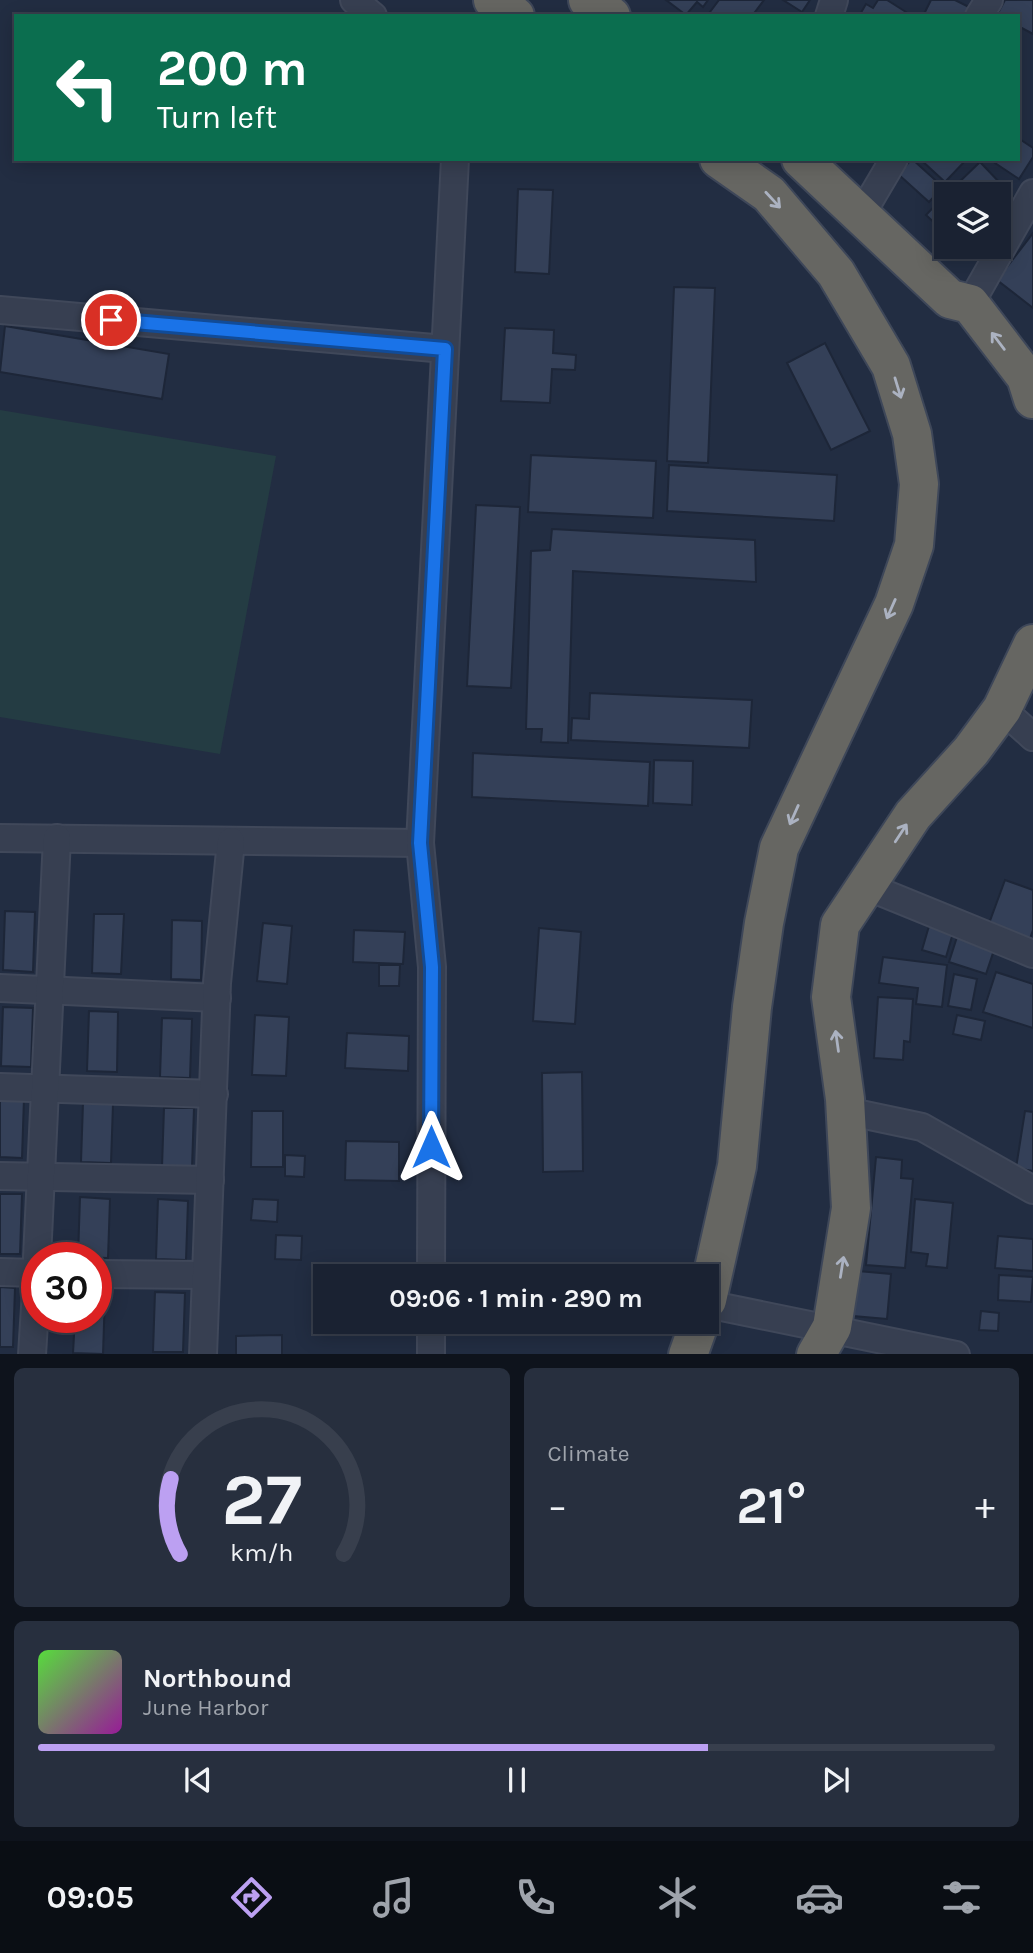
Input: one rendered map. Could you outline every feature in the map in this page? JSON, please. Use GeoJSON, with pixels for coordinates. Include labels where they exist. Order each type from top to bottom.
{"type":"FeatureCollection","features":[{"type":"Feature","properties":{"kind":"highway"},"geometry":{"type":"LineString","coordinates":[[493,0],[512,14]]}},
{"type":"Feature","properties":{"kind":"highway"},"geometry":{"type":"LineString","coordinates":[[588,0],[608,14]]}},
{"type":"Feature","properties":{"kind":"highway"},"geometry":{"type":"LineString","coordinates":[[715,1264],[737,1166],[752,1007],[764,923],[779,848],[894,604],[914,545],[919,484],[912,434],[891,366],[836,273],[769,194],[722,161]]}},
{"type":"Feature","properties":{"kind":"highway"},"geometry":{"type":"LineString","coordinates":[[804,161],[950,299],[971,304],[1031,384]]}},
{"type":"Feature","properties":{"kind":"highway"},"geometry":{"type":"LineString","coordinates":[[824,1341],[851,1209],[846,1111],[831,997],[840,925],[913,815],[971,751],[1002,709],[1033,644]]}},
{"type":"Feature","properties":{"kind":"highway"},"geometry":{"type":"LineString","coordinates":[[688,1354],[695,1334]]}},
{"type":"Feature","properties":{"kind":"street"},"geometry":{"type":"LineString","coordinates":[[354,0],[371,14]]}},
{"type":"Feature","properties":{"kind":"street"},"geometry":{"type":"LineString","coordinates":[[431,1264],[432,967],[420,843],[454,161]]}},
{"type":"Feature","properties":{"kind":"street"},"geometry":{"type":"LineString","coordinates":[[861,215],[893,161]]}},
{"type":"Feature","properties":{"kind":"street"},"geometry":{"type":"LineString","coordinates":[[971,304],[1033,192]]}},
{"type":"Feature","properties":{"kind":"street"},"geometry":{"type":"LineString","coordinates":[[0,310],[445,349]]}},
{"type":"Feature","properties":{"kind":"street"},"geometry":{"type":"LineString","coordinates":[[1002,709],[1033,737]]}},
{"type":"Feature","properties":{"kind":"street"},"geometry":{"type":"LineString","coordinates":[[0,838],[420,843]]}},
{"type":"Feature","properties":{"kind":"street"},"geometry":{"type":"LineString","coordinates":[[37,1242],[57,838]]}},
{"type":"Feature","properties":{"kind":"street"},"geometry":{"type":"LineString","coordinates":[[203,1354],[217,998],[231,841]]}},
{"type":"Feature","properties":{"kind":"street"},"geometry":{"type":"LineString","coordinates":[[866,886],[1033,954]]}},
{"type":"Feature","properties":{"kind":"street"},"geometry":{"type":"LineString","coordinates":[[0,988],[217,998]]}},
{"type":"Feature","properties":{"kind":"street"},"geometry":{"type":"LineString","coordinates":[[0,1087],[214,1094]]}},
{"type":"Feature","properties":{"kind":"street"},"geometry":{"type":"LineString","coordinates":[[846,1111],[922,1127],[1033,1190]]}},
{"type":"Feature","properties":{"kind":"street"},"geometry":{"type":"LineString","coordinates":[[0,1175],[211,1180]]}},
{"type":"Feature","properties":{"kind":"street"},"geometry":{"type":"LineString","coordinates":[[0,1272],[21,1273]]}},
{"type":"Feature","properties":{"kind":"street"},"geometry":{"type":"LineString","coordinates":[[112,1274],[206,1275]]}},
{"type":"Feature","properties":{"kind":"street"},"geometry":{"type":"LineString","coordinates":[[719,1306],[824,1341],[956,1354]]}},
{"type":"Feature","properties":{"kind":"street"},"geometry":{"type":"LineString","coordinates":[[32,1354],[33,1333]]}},
{"type":"Feature","properties":{"kind":"street"},"geometry":{"type":"LineString","coordinates":[[431,1334],[431,1354]]}},
{"type":"Feature","properties":{"kind":"shaded area"},"geometry":{"type":"Polygon","coordinates":[[[0,410],[276,456],[220,754],[0,717],[0,410]]]}},
{"type":"Feature","properties":{"kind":"building"},"geometry":{"type":"Polygon","coordinates":[[[666,0],[708,0],[703,7],[697,2],[685,14],[666,0]]]}},
{"type":"Feature","properties":{"kind":"building"},"geometry":{"type":"Polygon","coordinates":[[[719,0],[764,0],[754,14],[708,14],[719,0]]]}},
{"type":"Feature","properties":{"kind":"building"},"geometry":{"type":"Polygon","coordinates":[[[783,0],[810,0],[802,12],[783,0]]]}},
{"type":"Feature","properties":{"kind":"building"},"geometry":{"type":"Polygon","coordinates":[[[878,0],[887,0],[906,12],[860,14],[866,4],[873,8],[878,0]]]}},
{"type":"Feature","properties":{"kind":"building"},"geometry":{"type":"Polygon","coordinates":[[[931,0],[955,0],[973,9],[971,14],[924,14],[931,0]]]}},
{"type":"Feature","properties":{"kind":"building"},"geometry":{"type":"Polygon","coordinates":[[[1005,0],[1033,0],[1033,34],[1020,27],[1020,14],[998,14],[1005,0]]]}},
{"type":"Feature","properties":{"kind":"building"},"geometry":{"type":"Polygon","coordinates":[[[1020,139],[1033,148],[1033,157],[1019,179],[995,163],[1020,161],[1020,139]]]}},
{"type":"Feature","properties":{"kind":"building"},"geometry":{"type":"Polygon","coordinates":[[[910,161],[914,161],[937,182],[934,182],[934,197],[929,202],[898,174],[910,161]]]}},
{"type":"Feature","properties":{"kind":"building"},"geometry":{"type":"Polygon","coordinates":[[[922,161],[965,161],[945,182],[922,161]]]}},
{"type":"Feature","properties":{"kind":"building"},"geometry":{"type":"Polygon","coordinates":[[[980,162],[999,182],[959,182],[980,162]]]}},
{"type":"Feature","properties":{"kind":"building"},"geometry":{"type":"Polygon","coordinates":[[[518,189],[553,190],[549,274],[515,272],[518,189]]]}},
{"type":"Feature","properties":{"kind":"building"},"geometry":{"type":"Polygon","coordinates":[[[1011,194],[1022,206],[1011,217],[1011,194]]]}},
{"type":"Feature","properties":{"kind":"building"},"geometry":{"type":"Polygon","coordinates":[[[934,207],[934,222],[926,215],[934,207]]]}},
{"type":"Feature","properties":{"kind":"building"},"geometry":{"type":"Polygon","coordinates":[[[1033,233],[1033,308],[997,280],[1033,233]]]}},
{"type":"Feature","properties":{"kind":"building"},"geometry":{"type":"Polygon","coordinates":[[[674,287],[715,288],[708,463],[667,461],[674,287]]]}},
{"type":"Feature","properties":{"kind":"building"},"geometry":{"type":"Polygon","coordinates":[[[5,326],[169,354],[162,399],[0,372],[5,326]]]}},
{"type":"Feature","properties":{"kind":"building"},"geometry":{"type":"Polygon","coordinates":[[[505,328],[554,330],[553,353],[576,355],[575,370],[552,369],[550,403],[501,401],[505,328]]]}},
{"type":"Feature","properties":{"kind":"building"},"geometry":{"type":"Polygon","coordinates":[[[825,343],[870,431],[831,450],[787,363],[825,343]]]}},
{"type":"Feature","properties":{"kind":"building"},"geometry":{"type":"Polygon","coordinates":[[[531,455],[656,461],[653,518],[528,512],[531,455]]]}},
{"type":"Feature","properties":{"kind":"building"},"geometry":{"type":"Polygon","coordinates":[[[669,465],[837,475],[834,521],[667,511],[669,465]]]}},
{"type":"Feature","properties":{"kind":"building"},"geometry":{"type":"Polygon","coordinates":[[[476,505],[520,507],[511,688],[467,686],[476,505]]]}},
{"type":"Feature","properties":{"kind":"building"},"geometry":{"type":"Polygon","coordinates":[[[552,529],[755,540],[756,582],[573,571],[568,743],[541,742],[542,729],[526,729],[531,551],[550,550],[552,529]]]}},
{"type":"Feature","properties":{"kind":"building"},"geometry":{"type":"Polygon","coordinates":[[[590,693],[752,700],[749,748],[571,740],[572,718],[589,719],[590,693]]]}},
{"type":"Feature","properties":{"kind":"building"},"geometry":{"type":"Polygon","coordinates":[[[473,753],[650,762],[648,806],[472,797],[473,753]]]}},
{"type":"Feature","properties":{"kind":"building"},"geometry":{"type":"Polygon","coordinates":[[[654,760],[693,761],[692,805],[653,803],[654,760]]]}},
{"type":"Feature","properties":{"kind":"building"},"geometry":{"type":"Polygon","coordinates":[[[1005,880],[1033,890],[1033,930],[1028,944],[987,929],[1005,880]]]}},
{"type":"Feature","properties":{"kind":"building"},"geometry":{"type":"Polygon","coordinates":[[[5,911],[35,912],[33,972],[3,970],[5,911]]]}},
{"type":"Feature","properties":{"kind":"building"},"geometry":{"type":"Polygon","coordinates":[[[94,914],[124,914],[121,974],[92,973],[94,914]]]}},
{"type":"Feature","properties":{"kind":"building"},"geometry":{"type":"Polygon","coordinates":[[[172,920],[202,921],[201,980],[171,979],[172,920]]]}},
{"type":"Feature","properties":{"kind":"building"},"geometry":{"type":"Polygon","coordinates":[[[263,923],[292,926],[287,984],[257,981],[263,923]]]}},
{"type":"Feature","properties":{"kind":"building"},"geometry":{"type":"Polygon","coordinates":[[[929,926],[953,933],[946,957],[922,950],[929,926]]]}},
{"type":"Feature","properties":{"kind":"building"},"geometry":{"type":"Polygon","coordinates":[[[539,928],[581,932],[575,1024],[533,1021],[539,928]]]}},
{"type":"Feature","properties":{"kind":"building"},"geometry":{"type":"Polygon","coordinates":[[[354,930],[405,932],[403,964],[353,962],[354,930]]]}},
{"type":"Feature","properties":{"kind":"building"},"geometry":{"type":"Polygon","coordinates":[[[957,937],[994,950],[986,974],[949,962],[957,937]]]}},
{"type":"Feature","properties":{"kind":"building"},"geometry":{"type":"Polygon","coordinates":[[[883,957],[947,965],[942,1007],[916,1004],[918,988],[879,983],[883,957]]]}},
{"type":"Feature","properties":{"kind":"building"},"geometry":{"type":"Polygon","coordinates":[[[379,965],[400,965],[399,986],[379,986],[379,965]]]}},
{"type":"Feature","properties":{"kind":"building"},"geometry":{"type":"Polygon","coordinates":[[[996,972],[1033,984],[1033,1028],[983,1012],[996,972]]]}},
{"type":"Feature","properties":{"kind":"building"},"geometry":{"type":"Polygon","coordinates":[[[954,974],[977,979],[971,1010],[948,1006],[954,974]]]}},
{"type":"Feature","properties":{"kind":"building"},"geometry":{"type":"Polygon","coordinates":[[[878,997],[913,999],[910,1042],[904,1041],[903,1060],[874,1058],[878,997]]]}},
{"type":"Feature","properties":{"kind":"building"},"geometry":{"type":"Polygon","coordinates":[[[3,1007],[33,1008],[31,1067],[1,1066],[3,1007]]]}},
{"type":"Feature","properties":{"kind":"building"},"geometry":{"type":"Polygon","coordinates":[[[89,1011],[118,1012],[117,1072],[87,1071],[89,1011]]]}},
{"type":"Feature","properties":{"kind":"building"},"geometry":{"type":"Polygon","coordinates":[[[255,1015],[289,1017],[286,1076],[252,1075],[255,1015]]]}},
{"type":"Feature","properties":{"kind":"building"},"geometry":{"type":"Polygon","coordinates":[[[957,1015],[985,1021],[981,1040],[953,1034],[957,1015]]]}},
{"type":"Feature","properties":{"kind":"building"},"geometry":{"type":"Polygon","coordinates":[[[162,1018],[192,1019],[190,1078],[160,1077],[162,1018]]]}},
{"type":"Feature","properties":{"kind":"building"},"geometry":{"type":"Polygon","coordinates":[[[347,1033],[409,1036],[408,1071],[345,1068],[347,1033]]]}},
{"type":"Feature","properties":{"kind":"building"},"geometry":{"type":"Polygon","coordinates":[[[582,1072],[583,1171],[543,1172],[542,1073],[582,1072]]]}},
{"type":"Feature","properties":{"kind":"building"},"geometry":{"type":"Polygon","coordinates":[[[0,1097],[24,1098],[22,1158],[0,1157],[0,1097]]]}},
{"type":"Feature","properties":{"kind":"building"},"geometry":{"type":"Polygon","coordinates":[[[83,1103],[113,1104],[111,1163],[81,1162],[83,1103]]]}},
{"type":"Feature","properties":{"kind":"building"},"geometry":{"type":"Polygon","coordinates":[[[164,1108],[194,1108],[192,1168],[162,1167],[164,1108]]]}},
{"type":"Feature","properties":{"kind":"building"},"geometry":{"type":"Polygon","coordinates":[[[252,1111],[283,1111],[283,1167],[251,1167],[252,1111]]]}},
{"type":"Feature","properties":{"kind":"building"},"geometry":{"type":"Polygon","coordinates":[[[1025,1111],[1033,1112],[1033,1171],[1016,1168],[1025,1111]]]}},
{"type":"Feature","properties":{"kind":"building"},"geometry":{"type":"Polygon","coordinates":[[[346,1141],[399,1142],[399,1181],[345,1180],[346,1141]]]}},
{"type":"Feature","properties":{"kind":"building"},"geometry":{"type":"Polygon","coordinates":[[[285,1155],[305,1156],[304,1177],[285,1176],[285,1155]]]}},
{"type":"Feature","properties":{"kind":"building"},"geometry":{"type":"Polygon","coordinates":[[[876,1157],[902,1160],[901,1178],[913,1179],[905,1268],[866,1265],[876,1157]]]}},
{"type":"Feature","properties":{"kind":"building"},"geometry":{"type":"Polygon","coordinates":[[[0,1194],[22,1194],[20,1254],[0,1254],[0,1194]]]}},
{"type":"Feature","properties":{"kind":"building"},"geometry":{"type":"Polygon","coordinates":[[[80,1197],[110,1199],[109,1242],[78,1242],[80,1197]]]}},
{"type":"Feature","properties":{"kind":"building"},"geometry":{"type":"Polygon","coordinates":[[[158,1199],[188,1201],[186,1260],[156,1259],[158,1199]]]}},
{"type":"Feature","properties":{"kind":"building"},"geometry":{"type":"Polygon","coordinates":[[[253,1199],[278,1200],[277,1222],[251,1220],[253,1199]]]}},
{"type":"Feature","properties":{"kind":"building"},"geometry":{"type":"Polygon","coordinates":[[[915,1199],[953,1203],[947,1268],[926,1266],[928,1254],[911,1252],[915,1199]]]}},
{"type":"Feature","properties":{"kind":"building"},"geometry":{"type":"Polygon","coordinates":[[[276,1235],[302,1236],[301,1260],[275,1259],[276,1235]]]}},
{"type":"Feature","properties":{"kind":"building"},"geometry":{"type":"Polygon","coordinates":[[[998,1236],[1033,1239],[1033,1271],[995,1268],[998,1236]]]}},
{"type":"Feature","properties":{"kind":"building"},"geometry":{"type":"Polygon","coordinates":[[[858,1271],[891,1274],[887,1319],[853,1316],[858,1271]]]}},
{"type":"Feature","properties":{"kind":"building"},"geometry":{"type":"Polygon","coordinates":[[[999,1275],[1033,1277],[1031,1302],[998,1300],[999,1275]]]}},
{"type":"Feature","properties":{"kind":"building"},"geometry":{"type":"Polygon","coordinates":[[[0,1287],[15,1288],[13,1347],[0,1347],[0,1287]]]}},
{"type":"Feature","properties":{"kind":"building"},"geometry":{"type":"Polygon","coordinates":[[[155,1292],[185,1293],[183,1352],[153,1352],[155,1292]]]}},
{"type":"Feature","properties":{"kind":"building"},"geometry":{"type":"Polygon","coordinates":[[[981,1311],[999,1313],[998,1331],[979,1330],[981,1311]]]}},
{"type":"Feature","properties":{"kind":"building"},"geometry":{"type":"Polygon","coordinates":[[[74,1333],[104,1333],[103,1354],[73,1353],[74,1333]]]}},
{"type":"Feature","properties":{"kind":"building"},"geometry":{"type":"Polygon","coordinates":[[[282,1335],[282,1354],[236,1354],[236,1336],[282,1335]]]}},
{"type":"Feature","properties":{"kind":"route"},"geometry":{"type":"LineString","coordinates":[[111,320],[445,349],[420,843],[432,967],[431,1147]]}}]}
